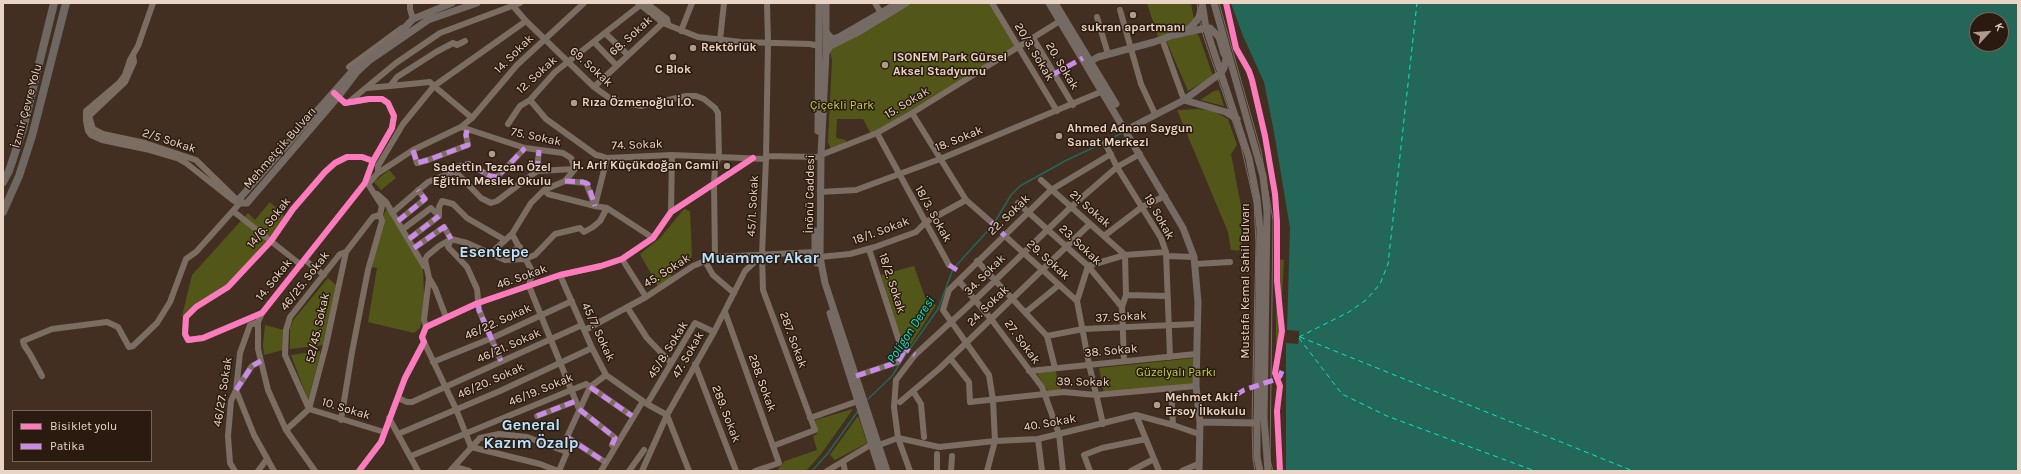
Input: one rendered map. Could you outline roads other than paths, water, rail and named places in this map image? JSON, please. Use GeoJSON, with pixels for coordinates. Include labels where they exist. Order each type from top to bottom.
{"type":"FeatureCollection","features":[{"type":"Feature","properties":{"kind":"highway","name":"İzmir Çevre Yolu"},"geometry":{"type":"LineString","coordinates":[[3,182],[9,171],[23,130],[54,3]]}},
{"type":"Feature","properties":{"kind":"highway","name":"İzmir Çevre Yolu"},"geometry":{"type":"LineString","coordinates":[[3,212],[19,176],[32,136],[66,3]]}},
{"type":"Feature","properties":{"kind":"main road","name":"Mehmetçik Bulvarı"},"geometry":{"type":"LineString","coordinates":[[240,203],[247,203],[355,70],[396,37],[413,19],[452,3]]}},
{"type":"Feature","properties":{"kind":"main road","name":"Mehmetçik Bulvarı"},"geometry":{"type":"LineString","coordinates":[[355,70],[428,20],[477,3]]}},
{"type":"Feature","properties":{"kind":"main road","name":"İnönü Caddesi"},"geometry":{"type":"LineString","coordinates":[[819,3],[826,45],[819,156],[817,255],[822,288],[858,401],[887,471]]}},
{"type":"Feature","properties":{"kind":"main road"},"geometry":{"type":"LineString","coordinates":[[826,3],[826,45]]}},
{"type":"Feature","properties":{"kind":"main road"},"geometry":{"type":"LineString","coordinates":[[826,45],[898,3]]}},
{"type":"Feature","properties":{"kind":"main road"},"geometry":{"type":"LineString","coordinates":[[826,45],[867,28],[906,3]]}},
{"type":"Feature","properties":{"kind":"main road"},"geometry":{"type":"LineString","coordinates":[[1049,3],[1090,64],[1103,91],[1128,128],[1140,154],[1183,228],[1195,260],[1198,302],[1196,324],[1196,386],[1200,422],[1199,468]]}},
{"type":"Feature","properties":{"kind":"main road"},"geometry":{"type":"LineString","coordinates":[[1056,3],[1128,128],[1160,188]]}},
{"type":"Feature","properties":{"kind":"main road"},"geometry":{"type":"LineString","coordinates":[[1090,64],[1108,54],[1131,46],[1162,39],[1194,26],[1199,17],[1202,3]]}},
{"type":"Feature","properties":{"kind":"main road"},"geometry":{"type":"LineString","coordinates":[[1202,3],[1208,9],[1212,8],[1214,3]]}},
{"type":"Feature","properties":{"kind":"main road","name":"Mustafa Kemal Sahil Bulvarı"},"geometry":{"type":"LineString","coordinates":[[1202,3],[1206,28],[1237,119],[1253,177],[1259,222],[1257,457],[1260,471]]}},
{"type":"Feature","properties":{"kind":"main road","name":"Mustafa Kemal Sahil Bulvarı"},"geometry":{"type":"LineString","coordinates":[[1214,3],[1263,176],[1267,211],[1264,418],[1268,471]]}},
{"type":"Feature","properties":{"kind":"main road"},"geometry":{"type":"LineString","coordinates":[[1174,35],[1206,28],[1213,30],[1219,37],[1238,102],[1249,124]]}},
{"type":"Feature","properties":{"kind":"main road"},"geometry":{"type":"LineString","coordinates":[[1128,128],[1184,100],[1221,73],[1226,61],[1225,39]]}},
{"type":"Feature","properties":{"kind":"main road"},"geometry":{"type":"LineString","coordinates":[[1184,100],[1226,112],[1237,119]]}},
{"type":"Feature","properties":{"kind":"main road","name":"İnönü Caddesi"},"geometry":{"type":"LineString","coordinates":[[819,156],[820,192],[817,255],[856,376],[876,445],[880,471]]}},
{"type":"Feature","properties":{"kind":"main road"},"geometry":{"type":"LineString","coordinates":[[1200,422],[1257,423]]}},
{"type":"Feature","properties":{"kind":"street","name":"2/5 Sokak"},"geometry":{"type":"LineString","coordinates":[[153,3],[138,46],[133,55],[134,62],[125,82],[89,116],[93,129],[107,136],[146,143],[196,160],[240,203]]}},
{"type":"Feature","properties":{"kind":"street"},"geometry":{"type":"LineString","coordinates":[[410,3],[413,19]]}},
{"type":"Feature","properties":{"kind":"street"},"geometry":{"type":"LineString","coordinates":[[349,102],[396,62],[440,33],[520,3]]}},
{"type":"Feature","properties":{"kind":"street","name":"14. Sokak"},"geometry":{"type":"LineString","coordinates":[[186,317],[185,334],[188,340],[193,340],[220,332],[262,313],[368,183],[378,173],[413,150],[461,127],[472,118],[517,65],[584,3]]}},
{"type":"Feature","properties":{"kind":"street"},"geometry":{"type":"LineString","coordinates":[[681,31],[692,3]]}},
{"type":"Feature","properties":{"kind":"street"},"geometry":{"type":"LineString","coordinates":[[720,40],[724,3]]}},
{"type":"Feature","properties":{"kind":"street"},"geometry":{"type":"LineString","coordinates":[[766,157],[768,43],[767,3]]}},
{"type":"Feature","properties":{"kind":"street"},"geometry":{"type":"LineString","coordinates":[[875,3],[881,13]]}},
{"type":"Feature","properties":{"kind":"street","name":"20/3. Sokak"},"geometry":{"type":"LineString","coordinates":[[992,3],[1056,111]]}},
{"type":"Feature","properties":{"kind":"street"},"geometry":{"type":"LineString","coordinates":[[642,4],[681,31],[698,37],[768,43],[826,45]]}},
{"type":"Feature","properties":{"kind":"street","name":"12. Sokak"},"geometry":{"type":"LineString","coordinates":[[508,124],[520,106],[530,100],[555,72],[642,4]]}},
{"type":"Feature","properties":{"kind":"street","name":"69. Sokak"},"geometry":{"type":"LineString","coordinates":[[513,6],[526,21],[568,62],[594,86],[608,96],[622,103],[641,106],[686,96],[704,99],[718,113],[719,157],[715,167],[714,184],[715,257]]}},
{"type":"Feature","properties":{"kind":"street"},"geometry":{"type":"LineString","coordinates":[[1120,10],[1141,84],[1155,114]]}},
{"type":"Feature","properties":{"kind":"street"},"geometry":{"type":"LineString","coordinates":[[1097,17],[1108,54]]}},
{"type":"Feature","properties":{"kind":"street"},"geometry":{"type":"LineString","coordinates":[[378,173],[378,166],[403,124],[434,86],[526,21]]}},
{"type":"Feature","properties":{"kind":"street","name":"15. Sokak"},"geometry":{"type":"LineString","coordinates":[[819,156],[877,133],[912,113],[1060,21]]}},
{"type":"Feature","properties":{"kind":"street","name":"68. Sokak"},"geometry":{"type":"LineString","coordinates":[[594,86],[628,54],[666,22]]}},
{"type":"Feature","properties":{"kind":"street"},"geometry":{"type":"LineString","coordinates":[[606,33],[628,54]]}},
{"type":"Feature","properties":{"kind":"street","name":"20. Sokak"},"geometry":{"type":"LineString","coordinates":[[1032,38],[1073,104]]}},
{"type":"Feature","properties":{"kind":"street"},"geometry":{"type":"LineString","coordinates":[[1162,39],[1184,100]]}},
{"type":"Feature","properties":{"kind":"street"},"geometry":{"type":"LineString","coordinates":[[390,86],[397,77],[436,52],[453,43],[457,45],[465,41]]}},
{"type":"Feature","properties":{"kind":"street"},"geometry":{"type":"LineString","coordinates":[[594,42],[616,65]]}},
{"type":"Feature","properties":{"kind":"street"},"geometry":{"type":"LineString","coordinates":[[367,88],[430,82],[472,118]]}},
{"type":"Feature","properties":{"kind":"street","name":"18. Sokak"},"geometry":{"type":"LineString","coordinates":[[820,192],[856,190],[940,158],[1103,91]]}},
{"type":"Feature","properties":{"kind":"street"},"geometry":{"type":"LineString","coordinates":[[336,95],[345,103],[370,99],[382,99],[388,103],[394,116],[392,128],[373,161],[368,183],[382,206],[380,215],[382,221],[368,270],[353,344],[341,420]]}},
{"type":"Feature","properties":{"kind":"street","name":"74. Sokak"},"geometry":{"type":"LineString","coordinates":[[530,100],[546,119],[596,155],[608,158],[672,155],[753,158],[819,156]]}},
{"type":"Feature","properties":{"kind":"street"},"geometry":{"type":"LineString","coordinates":[[912,113],[966,200],[991,222]]}},
{"type":"Feature","properties":{"kind":"street","name":"75. Sokak"},"geometry":{"type":"LineString","coordinates":[[461,127],[525,148],[563,153],[571,158],[575,169]]}},
{"type":"Feature","properties":{"kind":"street"},"geometry":{"type":"LineString","coordinates":[[413,150],[417,162],[428,160],[468,145],[466,135],[467,130]]}},
{"type":"Feature","properties":{"kind":"street","name":"18/3. Sokak"},"geometry":{"type":"LineString","coordinates":[[877,133],[949,265]]}},
{"type":"Feature","properties":{"kind":"street","name":"19. Sokak"},"geometry":{"type":"LineString","coordinates":[[1105,142],[1110,154],[1161,238],[1166,254],[1167,326],[1170,357]]}},
{"type":"Feature","properties":{"kind":"street"},"geometry":{"type":"LineString","coordinates":[[450,173],[451,168],[467,164],[473,165],[490,176],[497,177],[525,148]]}},
{"type":"Feature","properties":{"kind":"street"},"geometry":{"type":"LineString","coordinates":[[537,171],[539,150]]}},
{"type":"Feature","properties":{"kind":"street","name":"22. Sokak"},"geometry":{"type":"LineString","coordinates":[[951,322],[943,310],[949,290],[960,278],[1029,213],[1051,190],[1110,154]]}},
{"type":"Feature","properties":{"kind":"street","name":"34. Sokak"},"geometry":{"type":"LineString","coordinates":[[910,471],[898,438],[894,407],[896,380],[914,355],[975,300],[1071,207],[1118,167],[1140,154]]}},
{"type":"Feature","properties":{"kind":"street"},"geometry":{"type":"LineString","coordinates":[[671,212],[672,155]]}},
{"type":"Feature","properties":{"kind":"street","name":"14/6. Sokak"},"geometry":{"type":"LineString","coordinates":[[186,317],[196,307],[228,287],[271,241],[293,209],[325,172],[335,163],[347,157],[362,157],[373,161]]}},
{"type":"Feature","properties":{"kind":"street","name":"45/1. Sokak"},"geometry":{"type":"LineString","coordinates":[[762,255],[766,157]]}},
{"type":"Feature","properties":{"kind":"street"},"geometry":{"type":"LineString","coordinates":[[595,206],[608,158]]}},
{"type":"Feature","properties":{"kind":"street","name":"46. Sokak"},"geometry":{"type":"LineString","coordinates":[[426,327],[478,303],[560,275],[602,266],[622,259],[653,238],[671,212],[753,158]]}},
{"type":"Feature","properties":{"kind":"street"},"geometry":{"type":"LineString","coordinates":[[392,213],[428,182],[455,171],[481,198],[491,203],[497,201],[537,171],[575,169]]}},
{"type":"Feature","properties":{"kind":"street"},"geometry":{"type":"LineString","coordinates":[[566,181],[575,169]]}},
{"type":"Feature","properties":{"kind":"street","name":"21. Sokak"},"geometry":{"type":"LineString","coordinates":[[1041,180],[1124,255]]}},
{"type":"Feature","properties":{"kind":"street"},"geometry":{"type":"LineString","coordinates":[[491,253],[512,234],[531,203],[544,190],[566,181],[586,183],[595,206]]}},
{"type":"Feature","properties":{"kind":"street"},"geometry":{"type":"LineString","coordinates":[[368,183],[386,202],[426,268],[446,317]]}},
{"type":"Feature","properties":{"kind":"street"},"geometry":{"type":"LineString","coordinates":[[398,221],[425,199],[418,190]]}},
{"type":"Feature","properties":{"kind":"street"},"geometry":{"type":"LineString","coordinates":[[544,190],[548,194],[607,208],[653,238]]}},
{"type":"Feature","properties":{"kind":"street"},"geometry":{"type":"LineString","coordinates":[[1104,236],[1142,207],[1165,196]]}},
{"type":"Feature","properties":{"kind":"street","name":"18/1. Sokak"},"geometry":{"type":"LineString","coordinates":[[817,255],[850,254],[869,249],[916,232],[926,222],[966,200]]}},
{"type":"Feature","properties":{"kind":"street"},"geometry":{"type":"LineString","coordinates":[[439,216],[439,207],[442,201],[453,204],[467,218],[505,240]]}},
{"type":"Feature","properties":{"kind":"street"},"geometry":{"type":"LineString","coordinates":[[42,376],[23,341],[52,329],[108,322],[118,327],[129,346],[133,346],[157,323],[170,302],[186,259],[196,252],[240,203]]}},
{"type":"Feature","properties":{"kind":"street","name":"23. Sokak"},"geometry":{"type":"LineString","coordinates":[[1018,203],[1088,266],[1122,307]]}},
{"type":"Feature","properties":{"kind":"street"},"geometry":{"type":"LineString","coordinates":[[403,229],[431,208],[439,216]]}},
{"type":"Feature","properties":{"kind":"street"},"geometry":{"type":"LineString","coordinates":[[414,248],[444,227],[451,239],[467,243],[505,260],[525,260],[535,254],[555,234],[580,228],[584,232],[593,227],[600,221],[607,208]]}},
{"type":"Feature","properties":{"kind":"street"},"geometry":{"type":"LineString","coordinates":[[233,211],[271,241],[324,275]]}},
{"type":"Feature","properties":{"kind":"street","name":"46/25. Sokak"},"geometry":{"type":"LineString","coordinates":[[309,409],[285,355],[286,330],[290,318],[340,254],[346,252],[373,218],[380,215]]}},
{"type":"Feature","properties":{"kind":"street"},"geometry":{"type":"LineString","coordinates":[[409,239],[439,216]]}},
{"type":"Feature","properties":{"kind":"street","name":"24. Sokak"},"geometry":{"type":"LineString","coordinates":[[900,402],[950,358],[1090,224]]}},
{"type":"Feature","properties":{"kind":"street"},"geometry":{"type":"LineString","coordinates":[[512,234],[532,271],[529,286],[579,409],[615,438],[612,445]]}},
{"type":"Feature","properties":{"kind":"street","name":"29. Sokak"},"geometry":{"type":"LineString","coordinates":[[1005,236],[1077,301]]}},
{"type":"Feature","properties":{"kind":"street"},"geometry":{"type":"LineString","coordinates":[[426,268],[427,256],[451,239]]}},
{"type":"Feature","properties":{"kind":"street"},"geometry":{"type":"LineString","coordinates":[[451,239],[448,247],[467,267],[477,289],[479,310],[501,361]]}},
{"type":"Feature","properties":{"kind":"street"},"geometry":{"type":"LineString","coordinates":[[491,253],[507,254],[520,247]]}},
{"type":"Feature","properties":{"kind":"street","name":"18/2. Sokak"},"geometry":{"type":"LineString","coordinates":[[856,376],[898,362],[903,353],[869,249]]}},
{"type":"Feature","properties":{"kind":"street","name":"52/45. Sokak"},"geometry":{"type":"LineString","coordinates":[[309,409],[326,345],[346,252]]}},
{"type":"Feature","properties":{"kind":"street"},"geometry":{"type":"LineString","coordinates":[[1103,424],[1089,364],[1077,301],[1088,266],[1124,255],[1166,254],[1195,260],[1230,262]]}},
{"type":"Feature","properties":{"kind":"street","name":"47. Sokak"},"geometry":{"type":"LineString","coordinates":[[642,471],[668,415],[725,312],[745,271],[762,255]]}},
{"type":"Feature","properties":{"kind":"street","name":"287. Sokak"},"geometry":{"type":"LineString","coordinates":[[762,255],[763,290],[815,430],[773,446]]}},
{"type":"Feature","properties":{"kind":"street","name":"45. Sokak"},"geometry":{"type":"LineString","coordinates":[[584,328],[646,297],[693,266],[715,257],[817,255]]}},
{"type":"Feature","properties":{"kind":"street"},"geometry":{"type":"LineString","coordinates":[[1124,255],[1126,295],[1122,307],[1124,327],[1124,361]]}},
{"type":"Feature","properties":{"kind":"street"},"geometry":{"type":"LineString","coordinates":[[622,259],[646,297]]}},
{"type":"Feature","properties":{"kind":"street"},"geometry":{"type":"LineString","coordinates":[[705,261],[713,275],[734,293]]}},
{"type":"Feature","properties":{"kind":"street"},"geometry":{"type":"LineString","coordinates":[[977,261],[1047,336],[1055,368]]}},
{"type":"Feature","properties":{"kind":"street"},"geometry":{"type":"LineString","coordinates":[[957,270],[960,278]]}},
{"type":"Feature","properties":{"kind":"street","name":"45/7. Sokak"},"geometry":{"type":"LineString","coordinates":[[560,275],[592,348],[606,374],[645,403],[668,415]]}},
{"type":"Feature","properties":{"kind":"street"},"geometry":{"type":"LineString","coordinates":[[429,278],[424,320],[426,327],[422,336],[456,409],[471,447]]}},
{"type":"Feature","properties":{"kind":"street","name":"27. Sokak"},"geometry":{"type":"LineString","coordinates":[[960,278],[975,300],[1042,387],[1059,434],[1064,471]]}},
{"type":"Feature","properties":{"kind":"street"},"geometry":{"type":"LineString","coordinates":[[1026,312],[1059,285]]}},
{"type":"Feature","properties":{"kind":"street"},"geometry":{"type":"LineString","coordinates":[[1126,295],[1167,296]]}},
{"type":"Feature","properties":{"kind":"street","name":"46/22. Sokak"},"geometry":{"type":"LineString","coordinates":[[433,362],[492,338],[572,301]]}},
{"type":"Feature","properties":{"kind":"street"},"geometry":{"type":"LineString","coordinates":[[627,307],[647,338],[671,363]]}},
{"type":"Feature","properties":{"kind":"street","name":"288. Sokak"},"geometry":{"type":"LineString","coordinates":[[725,312],[779,463],[755,471]]}},
{"type":"Feature","properties":{"kind":"street"},"geometry":{"type":"LineString","coordinates":[[262,313],[258,322],[258,349],[268,390],[286,430],[315,471]]}},
{"type":"Feature","properties":{"kind":"street","name":"46/27. Sokak"},"geometry":{"type":"LineString","coordinates":[[235,471],[230,463],[228,436],[231,401],[236,390],[240,353],[250,325],[258,322]]}},
{"type":"Feature","properties":{"kind":"street"},"geometry":{"type":"LineString","coordinates":[[951,322],[989,374],[993,400],[995,441],[987,471]]}},
{"type":"Feature","properties":{"kind":"street","name":"45/8. Sokak"},"geometry":{"type":"LineString","coordinates":[[601,471],[632,416],[645,403],[695,323],[714,332]]}},
{"type":"Feature","properties":{"kind":"street","name":"37. Sokak"},"geometry":{"type":"LineString","coordinates":[[1047,336],[1082,329],[1196,324]]}},
{"type":"Feature","properties":{"kind":"street","name":"46/21. Sokak"},"geometry":{"type":"LineString","coordinates":[[398,398],[412,402],[551,339],[584,328]]}},
{"type":"Feature","properties":{"kind":"street"},"geometry":{"type":"LineString","coordinates":[[359,471],[381,442],[389,418],[424,342]]}},
{"type":"Feature","properties":{"kind":"street","name":"46/20. Sokak"},"geometry":{"type":"LineString","coordinates":[[398,434],[500,391],[592,348]]}},
{"type":"Feature","properties":{"kind":"street","name":"38. Sokak"},"geometry":{"type":"LineString","coordinates":[[1029,371],[1196,354]]}},
{"type":"Feature","properties":{"kind":"street","name":"39. Sokak"},"geometry":{"type":"LineString","coordinates":[[950,358],[970,382],[970,402],[1045,393],[1064,392],[1096,395],[1196,386]]}},
{"type":"Feature","properties":{"kind":"street"},"geometry":{"type":"LineString","coordinates":[[261,361],[252,366],[236,390],[254,435],[274,471]]}},
{"type":"Feature","properties":{"kind":"street","name":"289. Sokak"},"geometry":{"type":"LineString","coordinates":[[695,364],[736,471]]}},
{"type":"Feature","properties":{"kind":"street"},"geometry":{"type":"LineString","coordinates":[[471,447],[540,464],[558,471],[566,452],[567,437],[579,409],[590,387],[606,374]]}},
{"type":"Feature","properties":{"kind":"street","name":"46/19. Sokak"},"geometry":{"type":"LineString","coordinates":[[411,456],[570,389],[586,384],[590,387]]}},
{"type":"Feature","properties":{"kind":"street"},"geometry":{"type":"LineString","coordinates":[[590,387],[632,416]]}},
{"type":"Feature","properties":{"kind":"street"},"geometry":{"type":"LineString","coordinates":[[1171,388],[1173,424]]}},
{"type":"Feature","properties":{"kind":"street"},"geometry":{"type":"LineString","coordinates":[[913,391],[921,404],[924,436]]}},
{"type":"Feature","properties":{"kind":"street"},"geometry":{"type":"LineString","coordinates":[[538,416],[576,401]]}},
{"type":"Feature","properties":{"kind":"street"},"geometry":{"type":"LineString","coordinates":[[810,418],[858,401]]}},
{"type":"Feature","properties":{"kind":"street","name":"10. Sokak"},"geometry":{"type":"LineString","coordinates":[[286,430],[309,409],[384,432]]}},
{"type":"Feature","properties":{"kind":"street"},"geometry":{"type":"LineString","coordinates":[[668,415],[689,471]]}},
{"type":"Feature","properties":{"kind":"street"},"geometry":{"type":"LineString","coordinates":[[1136,416],[1160,471]]}},
{"type":"Feature","properties":{"kind":"street","name":"40. Sokak"},"geometry":{"type":"LineString","coordinates":[[898,438],[939,447],[995,441],[1038,439],[1136,416],[1173,424],[1199,434]]}},
{"type":"Feature","properties":{"kind":"street"},"geometry":{"type":"LineString","coordinates":[[389,418],[418,471]]}},
{"type":"Feature","properties":{"kind":"street"},"geometry":{"type":"LineString","coordinates":[[493,422],[499,434]]}},
{"type":"Feature","properties":{"kind":"street"},"geometry":{"type":"LineString","coordinates":[[452,469],[480,438],[499,434],[527,437],[566,452]]}},
{"type":"Feature","properties":{"kind":"street"},"geometry":{"type":"LineString","coordinates":[[567,437],[605,462]]}},
{"type":"Feature","properties":{"kind":"street"},"geometry":{"type":"LineString","coordinates":[[827,471],[876,445],[898,438]]}},
{"type":"Feature","properties":{"kind":"street"},"geometry":{"type":"LineString","coordinates":[[1038,439],[1039,461],[1042,471]]}},
{"type":"Feature","properties":{"kind":"street"},"geometry":{"type":"LineString","coordinates":[[1090,471],[1084,455],[1102,448],[1146,439]]}},
{"type":"Feature","properties":{"kind":"street"},"geometry":{"type":"LineString","coordinates":[[629,471],[644,450]]}},
{"type":"Feature","properties":{"kind":"street"},"geometry":{"type":"LineString","coordinates":[[937,454],[937,471]]}},
{"type":"Feature","properties":{"kind":"street"},"geometry":{"type":"LineString","coordinates":[[951,471],[952,456]]}},
{"type":"Feature","properties":{"kind":"street"},"geometry":{"type":"LineString","coordinates":[[258,471],[267,459]]}},
{"type":"Feature","properties":{"kind":"street"},"geometry":{"type":"LineString","coordinates":[[1131,471],[1154,459]]}},
{"type":"Feature","properties":{"kind":"street"},"geometry":{"type":"LineString","coordinates":[[843,462],[845,471]]}},
{"type":"Feature","properties":{"kind":"street"},"geometry":{"type":"LineString","coordinates":[[645,463],[648,471]]}},
{"type":"Feature","properties":{"kind":"street"},"geometry":{"type":"LineString","coordinates":[[1182,471],[1199,468]]}},
{"type":"Feature","properties":{"kind":"street"},"geometry":{"type":"LineString","coordinates":[[452,469],[469,471]]}},
{"type":"Feature","properties":{"kind":"water"},"geometry":{"type":"Polygon","coordinates":[[[1231,3],[2018,3],[2018,471],[1286,471],[1286,343],[1298,344],[1299,331],[1287,330],[1290,228],[1264,82],[1243,36],[1231,3]]]}},
{"type":"Feature","properties":{"kind":"waterway","name":"Poligon Deresi"},"geometry":{"type":"LineString","coordinates":[[1106,141],[1122,133]]}},
{"type":"Feature","properties":{"kind":"waterway","name":"Poligon Deresi"},"geometry":{"type":"LineString","coordinates":[[902,360],[938,309],[953,269],[993,225],[1011,195],[1020,186],[1065,161],[1103,143]]}},
{"type":"Feature","properties":{"kind":"waterway","name":"Poligon Deresi"},"geometry":{"type":"LineString","coordinates":[[868,399],[892,376],[900,363]]}},
{"type":"Feature","properties":{"kind":"waterway","name":"Poligon Deresi"},"geometry":{"type":"LineString","coordinates":[[812,471],[828,453],[858,411]]}},
{"type":"Feature","properties":{"kind":"tram line"},"geometry":{"type":"LineString","coordinates":[[1197,3],[1201,29],[1241,146],[1254,202],[1256,243],[1252,422],[1253,459],[1255,471]]}},
{"type":"Feature","properties":{"kind":"tram line"},"geometry":{"type":"LineString","coordinates":[[1219,3],[1261,151],[1273,220],[1270,460],[1273,471]]}},
{"type":"Feature","properties":{"kind":"place","name":"sukran apartmanı"},"geometry":{"type":"Point","coordinates":[1133,15]}},
{"type":"Feature","properties":{"kind":"place","name":"Rektörlük"},"geometry":{"type":"Point","coordinates":[693,48]}},
{"type":"Feature","properties":{"kind":"place","name":"C Blok"},"geometry":{"type":"Point","coordinates":[673,57]}},
{"type":"Feature","properties":{"kind":"place","name":"ISONEM Park Gürsel Aksel Stadyumu"},"geometry":{"type":"Point","coordinates":[885,65]}},
{"type":"Feature","properties":{"kind":"place","name":"Rıza Özmenoğlu İ.O."},"geometry":{"type":"Point","coordinates":[574,103]}},
{"type":"Feature","properties":{"kind":"place","name":"Ahmed Adnan Saygun Sanat Merkezi"},"geometry":{"type":"Point","coordinates":[1059,136]}},
{"type":"Feature","properties":{"kind":"place","name":"Sadettin Tezcan Özel Eğitim Meslek Okulu"},"geometry":{"type":"Point","coordinates":[492,154]}},
{"type":"Feature","properties":{"kind":"place","name":"H. Arif Küçükdoğan Camii"},"geometry":{"type":"Point","coordinates":[727,166]}},
{"type":"Feature","properties":{"kind":"place","name":"Mehmet Akif Ersoy İlkokulu"},"geometry":{"type":"Point","coordinates":[1157,405]}},
{"type":"Feature","properties":{"kind":"district","name":"Esentepe"},"geometry":{"type":"Point","coordinates":[494,252]}},
{"type":"Feature","properties":{"kind":"district","name":"Muammer Akar"},"geometry":{"type":"Point","coordinates":[760,258]}},
{"type":"Feature","properties":{"kind":"district","name":"General Kazım Özalp"},"geometry":{"type":"Point","coordinates":[531,434]}},
{"type":"Feature","properties":{"kind":"park label","name":"Çiçekli Park"},"geometry":{"type":"Point","coordinates":[842,106]}},
{"type":"Feature","properties":{"kind":"park label","name":"Güzelyalı Parkı"},"geometry":{"type":"Point","coordinates":[1176,373]}}]}
